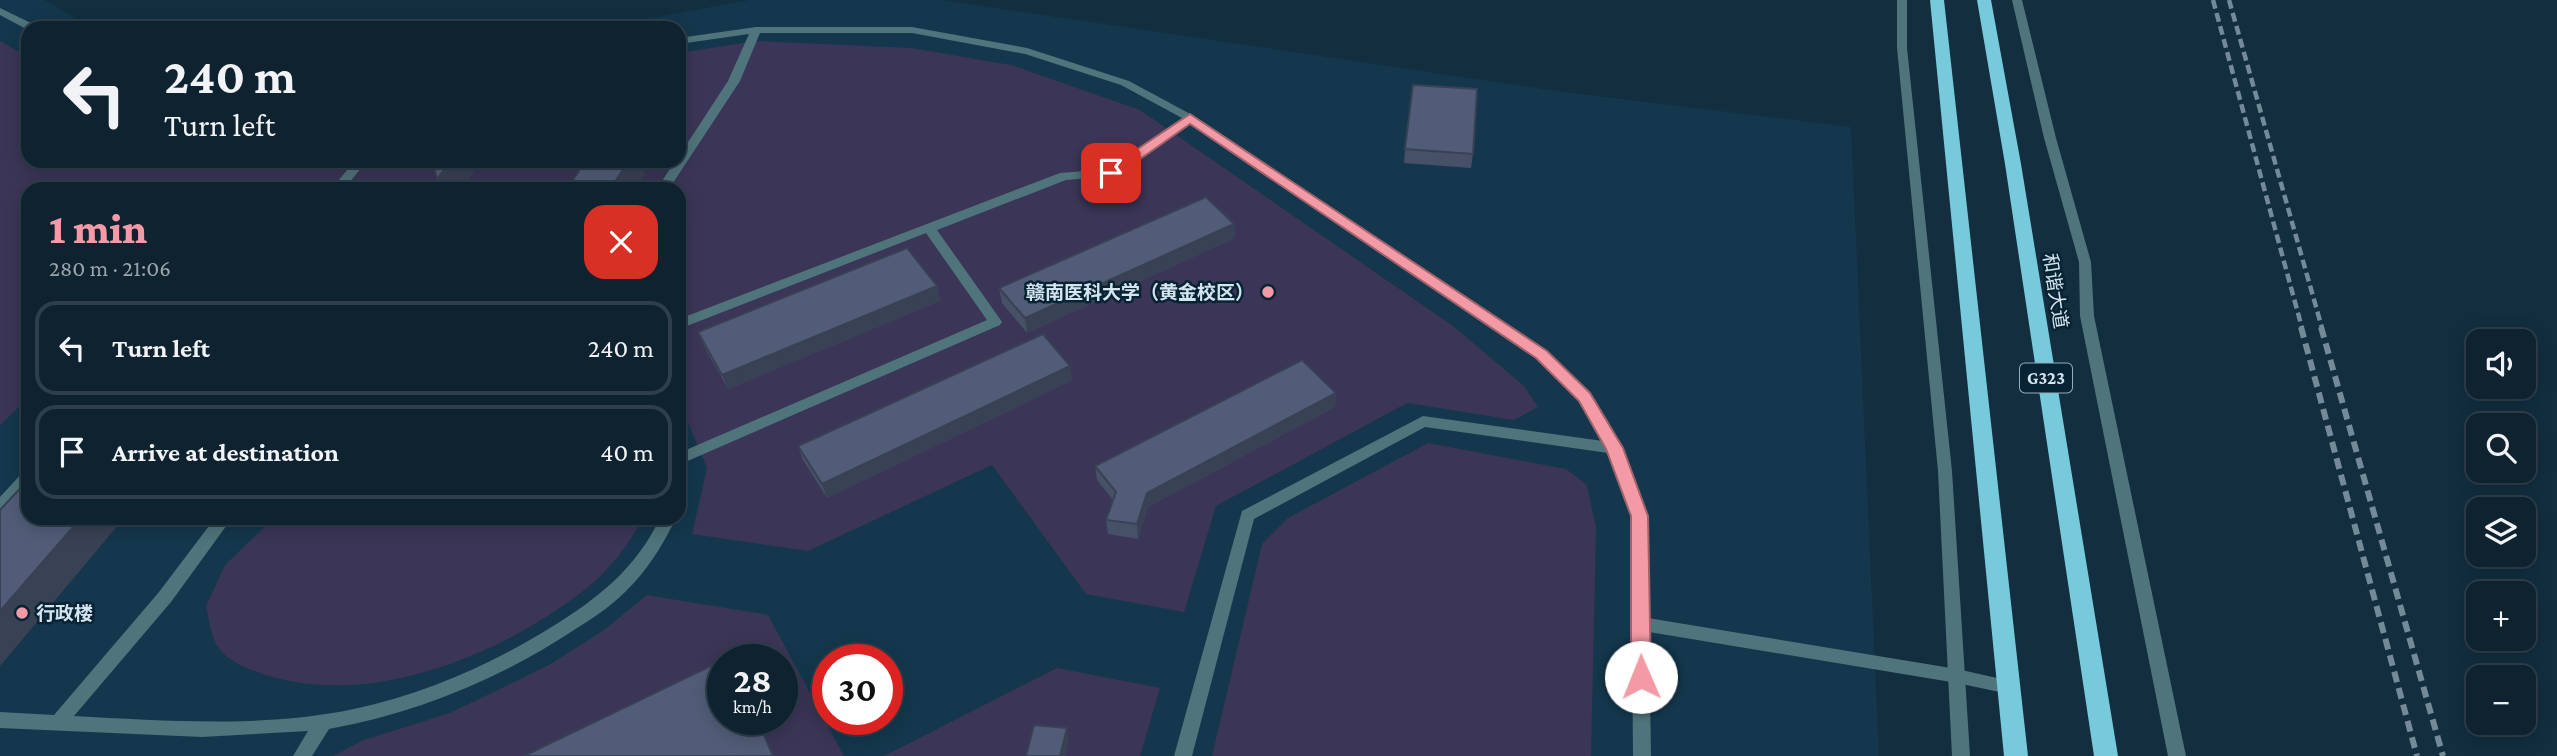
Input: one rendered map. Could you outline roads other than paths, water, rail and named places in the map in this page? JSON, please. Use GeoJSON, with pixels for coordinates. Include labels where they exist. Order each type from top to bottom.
{"type":"FeatureCollection","features":[{"type":"Feature","properties":{"kind":"highway"},"geometry":{"type":"LineString","coordinates":[[1937,0],[2016,756]]}},
{"type":"Feature","properties":{"kind":"highway","name":"和谐大道"},"geometry":{"type":"LineString","coordinates":[[1983,0],[2015,178],[2106,756]]}},
{"type":"Feature","properties":{"kind":"street"},"geometry":{"type":"LineString","coordinates":[[1902,0],[1902,48],[1945,471],[1961,756]]}},
{"type":"Feature","properties":{"kind":"street"},"geometry":{"type":"LineString","coordinates":[[2017,0],[2050,138],[2085,262],[2087,316],[2177,756]]}},
{"type":"Feature","properties":{"kind":"street"},"geometry":{"type":"LineString","coordinates":[[0,10],[21,21]]}},
{"type":"Feature","properties":{"kind":"street"},"geometry":{"type":"LineString","coordinates":[[686,40],[756,30],[912,30],[1027,51],[1125,83],[1190,118],[1542,355],[1585,397],[1614,448],[1639,516],[1642,756]]}},
{"type":"Feature","properties":{"kind":"street"},"geometry":{"type":"LineString","coordinates":[[686,154],[734,81],[756,30]]}},
{"type":"Feature","properties":{"kind":"street"},"geometry":{"type":"LineString","coordinates":[[686,321],[1064,176],[1111,173],[1190,118]]}},
{"type":"Feature","properties":{"kind":"street"},"geometry":{"type":"LineString","coordinates":[[343,182],[355,168]]}},
{"type":"Feature","properties":{"kind":"street"},"geometry":{"type":"LineString","coordinates":[[686,455],[995,321],[929,228]]}},
{"type":"Feature","properties":{"kind":"street"},"geometry":{"type":"LineString","coordinates":[[1183,756],[1247,515],[1423,421],[1614,448]]}},
{"type":"Feature","properties":{"kind":"street"},"geometry":{"type":"LineString","coordinates":[[0,507],[21,484]]}},
{"type":"Feature","properties":{"kind":"street"},"geometry":{"type":"LineString","coordinates":[[58,723],[165,597],[219,525]]}},
{"type":"Feature","properties":{"kind":"street"},"geometry":{"type":"LineString","coordinates":[[0,720],[173,729],[324,722],[415,699],[479,675],[540,644],[610,597],[641,562],[664,525]]}},
{"type":"Feature","properties":{"kind":"street"},"geometry":{"type":"LineString","coordinates":[[1640,624],[2009,687]]}},
{"type":"Feature","properties":{"kind":"street"},"geometry":{"type":"LineString","coordinates":[[302,756],[324,722]]}},
{"type":"Feature","properties":{"kind":"railway"},"geometry":{"type":"LineString","coordinates":[[2213,0],[2302,328]]}},
{"type":"Feature","properties":{"kind":"railway"},"geometry":{"type":"LineString","coordinates":[[2229,0],[2322,328]]}},
{"type":"Feature","properties":{"kind":"railway"},"geometry":{"type":"LineString","coordinates":[[2301,327],[2417,756]]}},
{"type":"Feature","properties":{"kind":"railway"},"geometry":{"type":"LineString","coordinates":[[2321,327],[2443,756]]}},
{"type":"Feature","properties":{"kind":"place","name":"赣南医科大学（黄金校区）"},"geometry":{"type":"Point","coordinates":[1268,292]}},
{"type":"Feature","properties":{"kind":"place","name":"行政楼"},"geometry":{"type":"Point","coordinates":[22,613]}}]}
